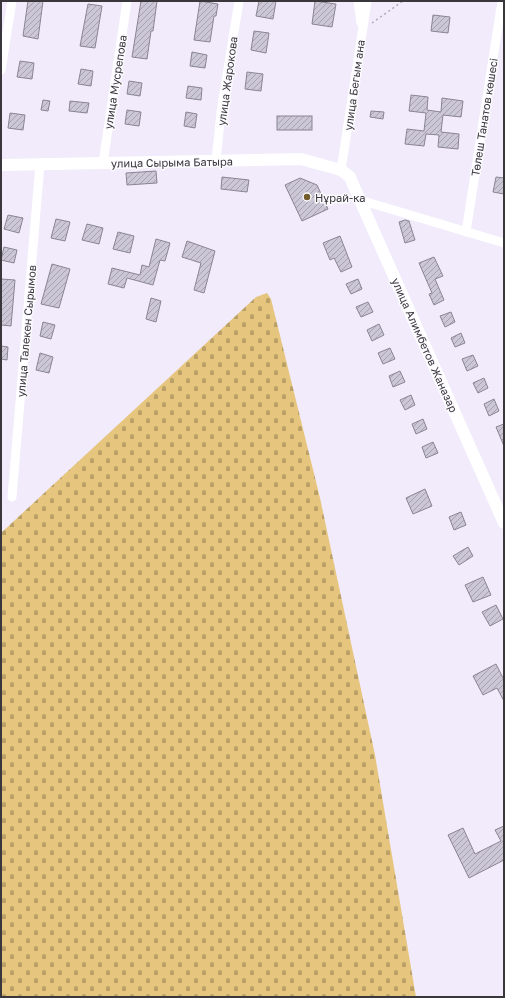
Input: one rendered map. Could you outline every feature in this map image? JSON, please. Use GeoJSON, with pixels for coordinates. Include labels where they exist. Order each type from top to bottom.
{"type":"FeatureCollection","features":[{"type":"Feature","properties":{"kind":"street"},"geometry":{"type":"LineString","coordinates":[[1,70],[12,1]]}},
{"type":"Feature","properties":{"kind":"street","name":"улица Мусрепова"},"geometry":{"type":"LineString","coordinates":[[103,163],[127,1]]}},
{"type":"Feature","properties":{"kind":"street","name":"улица Жарокова"},"geometry":{"type":"LineString","coordinates":[[216,161],[239,1]]}},
{"type":"Feature","properties":{"kind":"street"},"geometry":{"type":"LineString","coordinates":[[358,1],[362,30]]}},
{"type":"Feature","properties":{"kind":"street","name":"улица Бегым ана"},"geometry":{"type":"LineString","coordinates":[[341,170],[367,1]]}},
{"type":"Feature","properties":{"kind":"street","name":"Төлеш Танатов көшесі"},"geometry":{"type":"LineString","coordinates":[[466,232],[502,1]]}},
{"type":"Feature","properties":{"kind":"street","name":"улица Сырыма Батыра"},"geometry":{"type":"LineString","coordinates":[[1,165],[301,159],[341,170]]}},
{"type":"Feature","properties":{"kind":"street","name":"улица Талекен Сырымов"},"geometry":{"type":"LineString","coordinates":[[12,498],[40,164]]}},
{"type":"Feature","properties":{"kind":"street","name":"улица Алимбетов Жаназар"},"geometry":{"type":"LineString","coordinates":[[341,170],[350,177],[437,370],[504,524]]}},
{"type":"Feature","properties":{"kind":"street"},"geometry":{"type":"LineString","coordinates":[[360,200],[504,243]]}},
{"type":"Feature","properties":{"kind":"path"},"geometry":{"type":"LineString","coordinates":[[362,30],[404,1]]}},
{"type":"Feature","properties":{"kind":"green space"},"geometry":{"type":"Polygon","coordinates":[[[267,293],[271,299],[320,498],[375,755],[416,997],[1,997],[1,533],[256,297],[267,293]]]}},
{"type":"Feature","properties":{"kind":"building"},"geometry":{"type":"Polygon","coordinates":[[[28,1],[43,1],[38,39],[23,36],[28,1]]]}},
{"type":"Feature","properties":{"kind":"building"},"geometry":{"type":"Polygon","coordinates":[[[141,1],[157,1],[147,59],[132,57],[141,1]]]}},
{"type":"Feature","properties":{"kind":"building"},"geometry":{"type":"Polygon","coordinates":[[[200,1],[218,4],[216,16],[214,16],[210,42],[194,40],[200,1]]]}},
{"type":"Feature","properties":{"kind":"building"},"geometry":{"type":"Polygon","coordinates":[[[259,1],[276,1],[273,19],[256,16],[259,1]]]}},
{"type":"Feature","properties":{"kind":"building"},"geometry":{"type":"Polygon","coordinates":[[[315,1],[336,4],[332,27],[312,24],[315,1]]]}},
{"type":"Feature","properties":{"kind":"building"},"geometry":{"type":"Polygon","coordinates":[[[88,4],[102,6],[95,48],[80,46],[88,4]]]}},
{"type":"Feature","properties":{"kind":"building"},"geometry":{"type":"Polygon","coordinates":[[[433,15],[450,17],[448,33],[431,31],[433,15]]]}},
{"type":"Feature","properties":{"kind":"building"},"geometry":{"type":"Polygon","coordinates":[[[254,31],[269,33],[266,53],[251,50],[254,31]]]}},
{"type":"Feature","properties":{"kind":"building"},"geometry":{"type":"Polygon","coordinates":[[[192,52],[207,55],[205,68],[190,66],[192,52]]]}},
{"type":"Feature","properties":{"kind":"building"},"geometry":{"type":"Polygon","coordinates":[[[20,61],[34,63],[32,79],[17,77],[20,61]]]}},
{"type":"Feature","properties":{"kind":"building"},"geometry":{"type":"Polygon","coordinates":[[[81,69],[93,71],[91,86],[78,84],[81,69]]]}},
{"type":"Feature","properties":{"kind":"building"},"geometry":{"type":"Polygon","coordinates":[[[247,72],[263,74],[261,91],[245,89],[247,72]]]}},
{"type":"Feature","properties":{"kind":"building"},"geometry":{"type":"Polygon","coordinates":[[[129,81],[142,83],[140,96],[127,94],[129,81]]]}},
{"type":"Feature","properties":{"kind":"building"},"geometry":{"type":"Polygon","coordinates":[[[188,86],[202,88],[201,100],[186,98],[188,86]]]}},
{"type":"Feature","properties":{"kind":"building"},"geometry":{"type":"Polygon","coordinates":[[[411,95],[428,97],[427,110],[441,112],[442,98],[463,101],[461,117],[443,115],[441,132],[459,134],[458,149],[438,147],[439,135],[426,134],[424,146],[405,144],[407,129],[424,131],[426,113],[409,111],[411,95]]]}},
{"type":"Feature","properties":{"kind":"building"},"geometry":{"type":"Polygon","coordinates":[[[43,100],[50,101],[48,111],[41,110],[43,100]]]}},
{"type":"Feature","properties":{"kind":"building"},"geometry":{"type":"Polygon","coordinates":[[[70,101],[89,103],[87,113],[69,111],[70,101]]]}},
{"type":"Feature","properties":{"kind":"building"},"geometry":{"type":"Polygon","coordinates":[[[127,110],[141,112],[139,126],[125,124],[127,110]]]}},
{"type":"Feature","properties":{"kind":"building"},"geometry":{"type":"Polygon","coordinates":[[[371,111],[384,112],[383,119],[370,117],[371,111]]]}},
{"type":"Feature","properties":{"kind":"building"},"geometry":{"type":"Polygon","coordinates":[[[186,112],[197,114],[195,128],[184,126],[186,112]]]}},
{"type":"Feature","properties":{"kind":"building"},"geometry":{"type":"Polygon","coordinates":[[[10,113],[25,115],[23,130],[8,128],[10,113]]]}},
{"type":"Feature","properties":{"kind":"building"},"geometry":{"type":"Polygon","coordinates":[[[277,116],[312,116],[312,130],[277,130],[277,116]]]}},
{"type":"Feature","properties":{"kind":"building"},"geometry":{"type":"Polygon","coordinates":[[[156,171],[157,183],[127,185],[126,173],[156,171]]]}},
{"type":"Feature","properties":{"kind":"building"},"geometry":{"type":"Polygon","coordinates":[[[222,177],[249,180],[247,192],[221,189],[222,177]]]}},
{"type":"Feature","properties":{"kind":"building"},"geometry":{"type":"Polygon","coordinates":[[[496,177],[504,178],[504,194],[493,192],[496,177]]]}},
{"type":"Feature","properties":{"kind":"building","name":"Нұрай-ка"},"geometry":{"type":"Polygon","coordinates":[[[300,178],[317,185],[328,209],[302,221],[285,185],[300,178]]]}},
{"type":"Feature","properties":{"kind":"building"},"geometry":{"type":"Polygon","coordinates":[[[8,215],[23,218],[19,233],[4,229],[8,215]]]}},
{"type":"Feature","properties":{"kind":"building"},"geometry":{"type":"Polygon","coordinates":[[[56,219],[70,222],[65,241],[51,238],[56,219]]]}},
{"type":"Feature","properties":{"kind":"building"},"geometry":{"type":"Polygon","coordinates":[[[405,220],[409,221],[415,240],[405,243],[399,222],[405,220]]]}},
{"type":"Feature","properties":{"kind":"building"},"geometry":{"type":"Polygon","coordinates":[[[87,224],[103,228],[99,244],[82,240],[87,224]]]}},
{"type":"Feature","properties":{"kind":"building"},"geometry":{"type":"Polygon","coordinates":[[[118,232],[134,236],[130,253],[113,249],[118,232]]]}},
{"type":"Feature","properties":{"kind":"building"},"geometry":{"type":"Polygon","coordinates":[[[340,236],[352,267],[341,272],[334,258],[330,260],[323,243],[340,236]]]}},
{"type":"Feature","properties":{"kind":"building"},"geometry":{"type":"Polygon","coordinates":[[[156,239],[170,243],[165,261],[160,260],[153,285],[127,278],[124,288],[108,284],[112,268],[140,275],[142,265],[149,267],[156,239]]]}},
{"type":"Feature","properties":{"kind":"building"},"geometry":{"type":"Polygon","coordinates":[[[187,241],[215,251],[204,293],[194,290],[201,263],[182,257],[187,241]]]}},
{"type":"Feature","properties":{"kind":"building"},"geometry":{"type":"Polygon","coordinates":[[[4,247],[17,250],[14,263],[1,260],[4,247]]]}},
{"type":"Feature","properties":{"kind":"building"},"geometry":{"type":"Polygon","coordinates":[[[434,257],[443,276],[435,279],[444,300],[434,305],[429,294],[432,293],[419,263],[434,257]]]}},
{"type":"Feature","properties":{"kind":"building"},"geometry":{"type":"Polygon","coordinates":[[[52,264],[70,269],[59,308],[41,304],[52,264]]]}},
{"type":"Feature","properties":{"kind":"building"},"geometry":{"type":"Polygon","coordinates":[[[1,279],[15,280],[11,326],[1,325],[1,279]]]}},
{"type":"Feature","properties":{"kind":"building"},"geometry":{"type":"Polygon","coordinates":[[[358,279],[362,289],[351,294],[346,284],[358,279]]]}},
{"type":"Feature","properties":{"kind":"building"},"geometry":{"type":"Polygon","coordinates":[[[151,298],[161,301],[156,322],[146,319],[151,298]]]}},
{"type":"Feature","properties":{"kind":"building"},"geometry":{"type":"Polygon","coordinates":[[[368,302],[373,312],[361,317],[356,307],[368,302]]]}},
{"type":"Feature","properties":{"kind":"building"},"geometry":{"type":"Polygon","coordinates":[[[451,312],[455,322],[445,327],[440,316],[451,312]]]}},
{"type":"Feature","properties":{"kind":"building"},"geometry":{"type":"Polygon","coordinates":[[[43,322],[55,325],[51,339],[40,336],[43,322]]]}},
{"type":"Feature","properties":{"kind":"building"},"geometry":{"type":"Polygon","coordinates":[[[379,324],[384,335],[372,341],[367,330],[379,324]]]}},
{"type":"Feature","properties":{"kind":"building"},"geometry":{"type":"Polygon","coordinates":[[[461,333],[465,343],[455,347],[451,338],[461,333]]]}},
{"type":"Feature","properties":{"kind":"building"},"geometry":{"type":"Polygon","coordinates":[[[1,346],[8,347],[7,360],[1,359],[1,346]]]}},
{"type":"Feature","properties":{"kind":"building"},"geometry":{"type":"Polygon","coordinates":[[[390,348],[395,359],[383,364],[378,353],[390,348]]]}},
{"type":"Feature","properties":{"kind":"building"},"geometry":{"type":"Polygon","coordinates":[[[40,353],[53,357],[49,373],[36,370],[40,353]]]}},
{"type":"Feature","properties":{"kind":"building"},"geometry":{"type":"Polygon","coordinates":[[[473,355],[478,366],[467,371],[462,359],[473,355]]]}},
{"type":"Feature","properties":{"kind":"building"},"geometry":{"type":"Polygon","coordinates":[[[400,371],[405,382],[393,387],[389,376],[400,371]]]}},
{"type":"Feature","properties":{"kind":"building"},"geometry":{"type":"Polygon","coordinates":[[[484,378],[488,388],[478,393],[473,383],[484,378]]]}},
{"type":"Feature","properties":{"kind":"building"},"geometry":{"type":"Polygon","coordinates":[[[411,395],[415,405],[405,410],[400,400],[411,395]]]}},
{"type":"Feature","properties":{"kind":"building"},"geometry":{"type":"Polygon","coordinates":[[[494,399],[499,411],[489,416],[484,404],[494,399]]]}},
{"type":"Feature","properties":{"kind":"building"},"geometry":{"type":"Polygon","coordinates":[[[423,419],[427,429],[416,434],[412,424],[423,419]]]}},
{"type":"Feature","properties":{"kind":"building"},"geometry":{"type":"Polygon","coordinates":[[[504,424],[504,446],[496,427],[504,424]]]}},
{"type":"Feature","properties":{"kind":"building"},"geometry":{"type":"Polygon","coordinates":[[[433,442],[438,453],[426,458],[422,447],[433,442]]]}},
{"type":"Feature","properties":{"kind":"building"},"geometry":{"type":"Polygon","coordinates":[[[425,489],[432,506],[413,514],[406,498],[425,489]]]}},
{"type":"Feature","properties":{"kind":"building"},"geometry":{"type":"Polygon","coordinates":[[[461,512],[466,525],[454,530],[449,517],[461,512]]]}},
{"type":"Feature","properties":{"kind":"building"},"geometry":{"type":"Polygon","coordinates":[[[468,547],[473,556],[459,565],[453,556],[468,547]]]}},
{"type":"Feature","properties":{"kind":"building"},"geometry":{"type":"Polygon","coordinates":[[[483,577],[491,595],[473,602],[465,585],[483,577]]]}},
{"type":"Feature","properties":{"kind":"building"},"geometry":{"type":"Polygon","coordinates":[[[496,605],[503,619],[490,626],[482,612],[496,605]]]}},
{"type":"Feature","properties":{"kind":"building"},"geometry":{"type":"Polygon","coordinates":[[[496,664],[504,680],[504,701],[497,688],[483,695],[473,676],[496,664]]]}},
{"type":"Feature","properties":{"kind":"building"},"geometry":{"type":"Polygon","coordinates":[[[504,826],[504,860],[469,878],[448,835],[463,828],[475,854],[501,841],[495,830],[504,826]]]}},
{"type":"Feature","properties":{"kind":"place","name":"Нұрай-ка"},"geometry":{"type":"Point","coordinates":[307,197]}}]}
